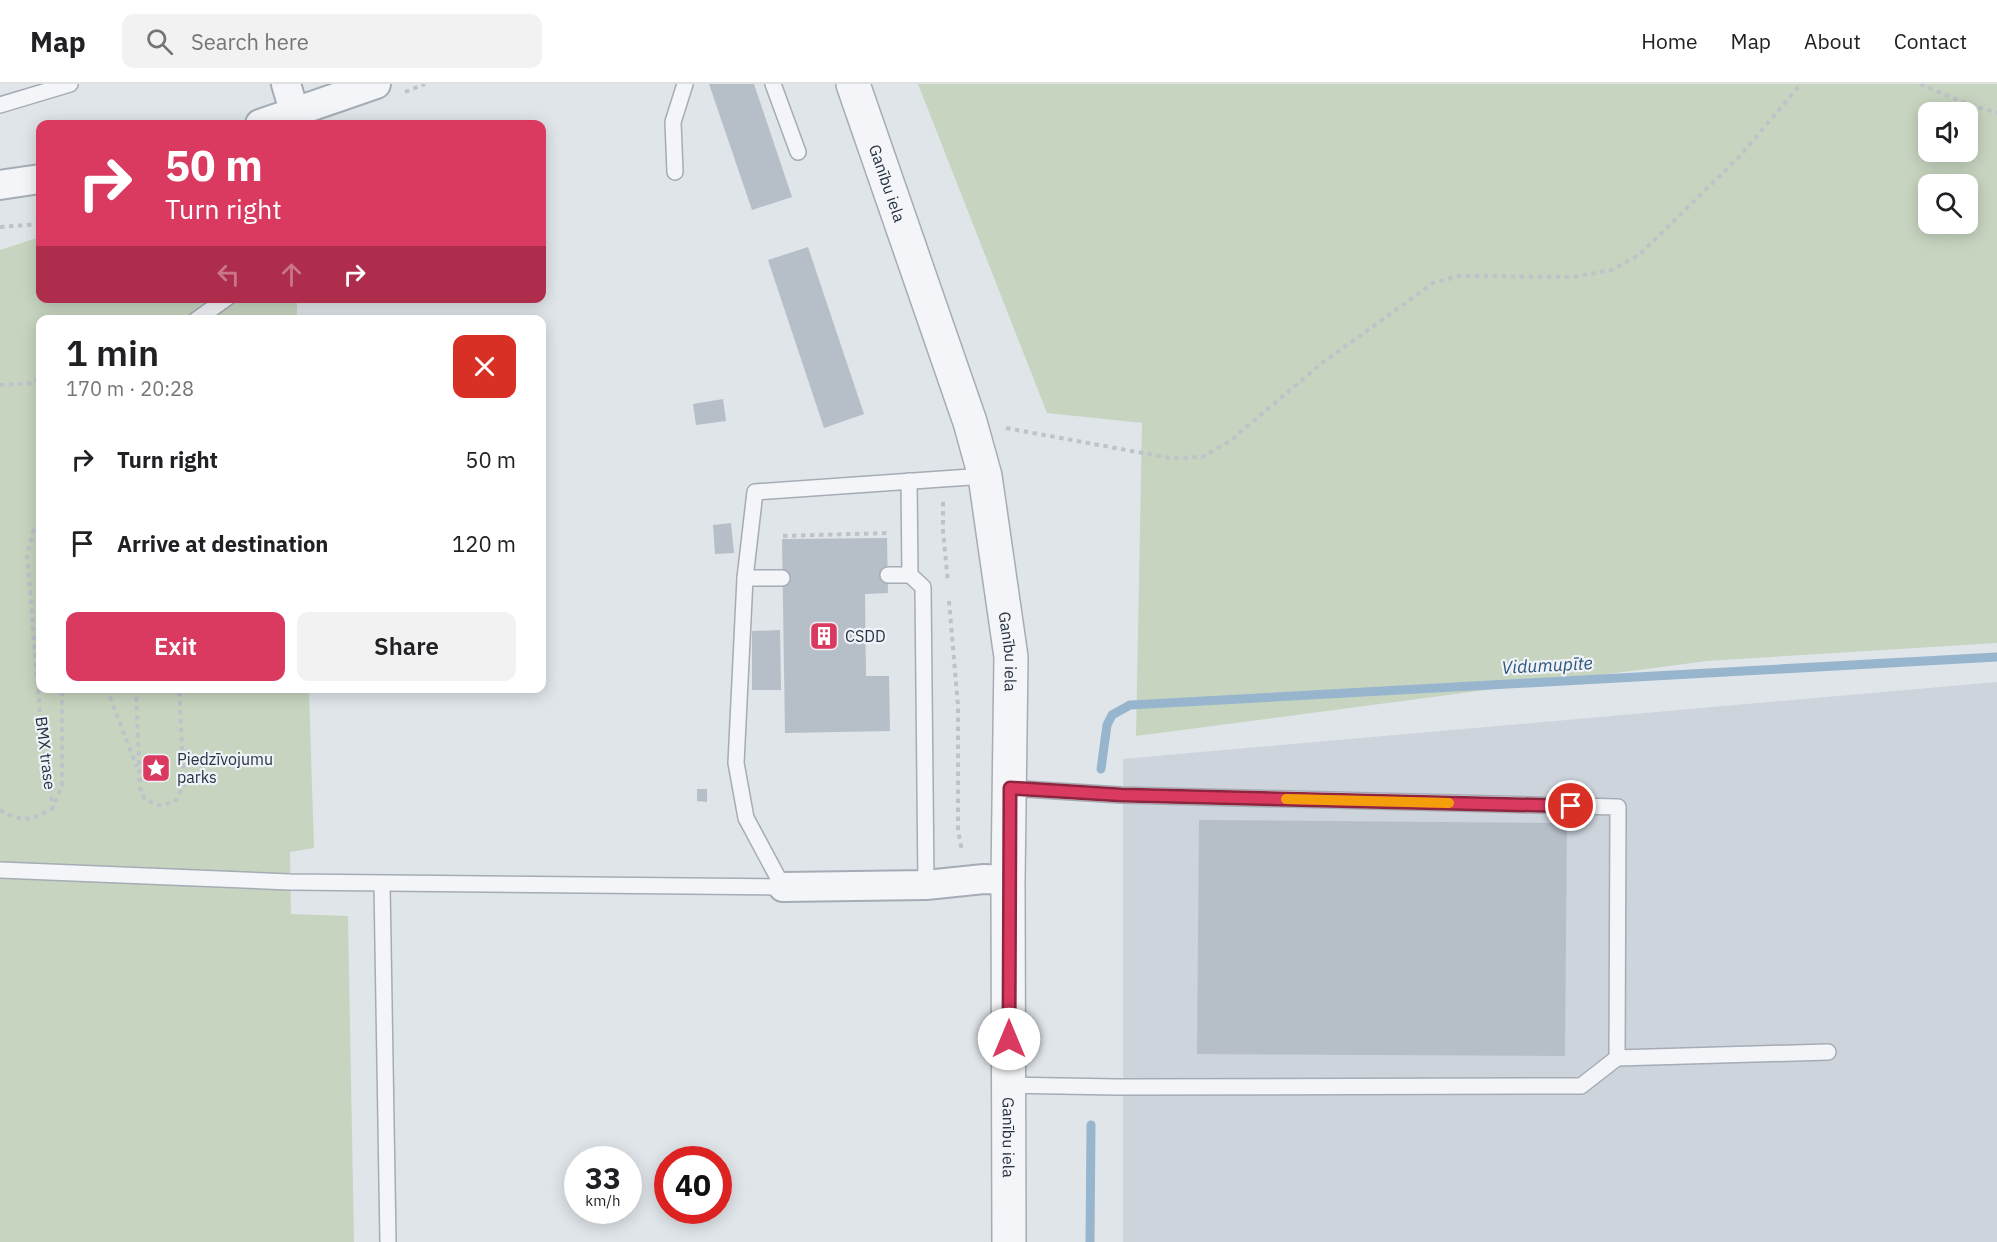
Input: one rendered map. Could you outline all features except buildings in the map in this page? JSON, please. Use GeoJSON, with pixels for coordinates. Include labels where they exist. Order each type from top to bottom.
{"type":"FeatureCollection","features":[{"type":"Feature","properties":{"kind":"street"},"geometry":{"type":"LineString","coordinates":[[286,84],[296,119],[376,84]]}},
{"type":"Feature","properties":{"kind":"street","name":"Ganību iela"},"geometry":{"type":"LineString","coordinates":[[853,84],[970,422],[985,476],[1011,657],[1010,788],[996,880],[1009,1085],[1009,1242]]}},
{"type":"Feature","properties":{"kind":"street"},"geometry":{"type":"LineString","coordinates":[[0,185],[36,180]]}},
{"type":"Feature","properties":{"kind":"street"},"geometry":{"type":"LineString","coordinates":[[783,887],[926,885],[996,880]]}},
{"type":"Feature","properties":{"kind":"lane"},"geometry":{"type":"LineString","coordinates":[[0,105],[70,84]]}},
{"type":"Feature","properties":{"kind":"lane"},"geometry":{"type":"LineString","coordinates":[[675,172],[673,122],[685,84]]}},
{"type":"Feature","properties":{"kind":"lane"},"geometry":{"type":"LineString","coordinates":[[773,84],[798,152]]}},
{"type":"Feature","properties":{"kind":"lane"},"geometry":{"type":"LineString","coordinates":[[203,315],[220,303]]}},
{"type":"Feature","properties":{"kind":"lane"},"geometry":{"type":"LineString","coordinates":[[0,870],[382,884],[783,887],[746,818],[736,763],[745,578],[755,492],[985,476]]}},
{"type":"Feature","properties":{"kind":"lane"},"geometry":{"type":"LineString","coordinates":[[909,481],[910,575],[922,587],[926,885]]}},
{"type":"Feature","properties":{"kind":"lane"},"geometry":{"type":"LineString","coordinates":[[888,575],[910,575]]}},
{"type":"Feature","properties":{"kind":"lane"},"geometry":{"type":"LineString","coordinates":[[745,578],[782,578]]}},
{"type":"Feature","properties":{"kind":"lane"},"geometry":{"type":"LineString","coordinates":[[1010,788],[1121,795],[1618,807],[1617,1058]]}},
{"type":"Feature","properties":{"kind":"lane"},"geometry":{"type":"LineString","coordinates":[[382,884],[388,1242]]}},
{"type":"Feature","properties":{"kind":"lane"},"geometry":{"type":"LineString","coordinates":[[1009,1085],[1117,1087],[1581,1086],[1617,1058],[1828,1052]]}},
{"type":"Feature","properties":{"kind":"path"},"geometry":{"type":"LineString","coordinates":[[970,422],[1117,446],[1170,458],[1202,457],[1230,441],[1322,363],[1433,283],[1459,276],[1575,277],[1611,270],[1639,255],[1739,157],[1801,84]]}},
{"type":"Feature","properties":{"kind":"path"},"geometry":{"type":"LineString","coordinates":[[1920,84],[1997,113]]}},
{"type":"Feature","properties":{"kind":"path"},"geometry":{"type":"LineString","coordinates":[[0,227],[36,224]]}},
{"type":"Feature","properties":{"kind":"path"},"geometry":{"type":"LineString","coordinates":[[0,385],[36,381]]}},
{"type":"Feature","properties":{"kind":"path"},"geometry":{"type":"LineString","coordinates":[[943,479],[943,531],[948,588]]}},
{"type":"Feature","properties":{"kind":"path","name":"BMX trase"},"geometry":{"type":"LineString","coordinates":[[36,527],[27,555],[36,665]]}},
{"type":"Feature","properties":{"kind":"path"},"geometry":{"type":"LineString","coordinates":[[783,536],[896,533]]}},
{"type":"Feature","properties":{"kind":"path"},"geometry":{"type":"LineString","coordinates":[[949,599],[958,706],[958,830],[964,857],[996,880]]}},
{"type":"Feature","properties":{"kind":"path","name":"BMX trase"},"geometry":{"type":"LineString","coordinates":[[38,693],[42,738],[53,808]]}},
{"type":"Feature","properties":{"kind":"path","name":"BMX trase"},"geometry":{"type":"LineString","coordinates":[[0,810],[20,819],[32,819],[53,808],[62,785],[62,693]]}},
{"type":"Feature","properties":{"kind":"path"},"geometry":{"type":"LineString","coordinates":[[109,693],[138,770]]}},
{"type":"Feature","properties":{"kind":"path"},"geometry":{"type":"LineString","coordinates":[[136,693],[140,788],[145,800],[162,806],[176,800],[184,785],[179,693]]}},
{"type":"Feature","properties":{"kind":"shaded area"},"geometry":{"type":"Polygon","coordinates":[[[1997,682],[1997,1242],[1123,1242],[1123,759],[1997,682]]]}},
{"type":"Feature","properties":{"kind":"green space"},"geometry":{"type":"Polygon","coordinates":[[[918,84],[1997,84],[1997,643],[1707,661],[1136,736],[1142,423],[1047,413],[918,84]]]}},
{"type":"Feature","properties":{"kind":"green space","name":"Piedzīvojumu parks"},"geometry":{"type":"Polygon","coordinates":[[[36,238],[36,303],[297,303],[297,315],[36,315],[36,693],[309,693],[314,848],[290,852],[291,914],[348,916],[354,1242],[0,1242],[0,250],[36,238]]]}},
{"type":"Feature","properties":{"kind":"waterway","name":"Vidumupīte"},"geometry":{"type":"LineString","coordinates":[[1101,769],[1107,725],[1112,715],[1130,705],[1997,657]]}},
{"type":"Feature","properties":{"kind":"waterway"},"geometry":{"type":"LineString","coordinates":[[1090,1242],[1091,1125]]}},
{"type":"Feature","properties":{"kind":"slow traffic"},"geometry":{"type":"LineString","coordinates":[[1286,799],[1449,803]]}},
{"type":"Feature","properties":{"kind":"place","name":"CSDD"},"geometry":{"type":"Point","coordinates":[824,636]}},
{"type":"Feature","properties":{"kind":"place","name":"Piedzīvojumu parks"},"geometry":{"type":"Point","coordinates":[156,768]}},
{"type":"Feature","properties":{"kind":"route"},"geometry":{"type":"LineString","coordinates":[[1009,1039],[1010,788],[1121,795],[1571,806]]}}]}
